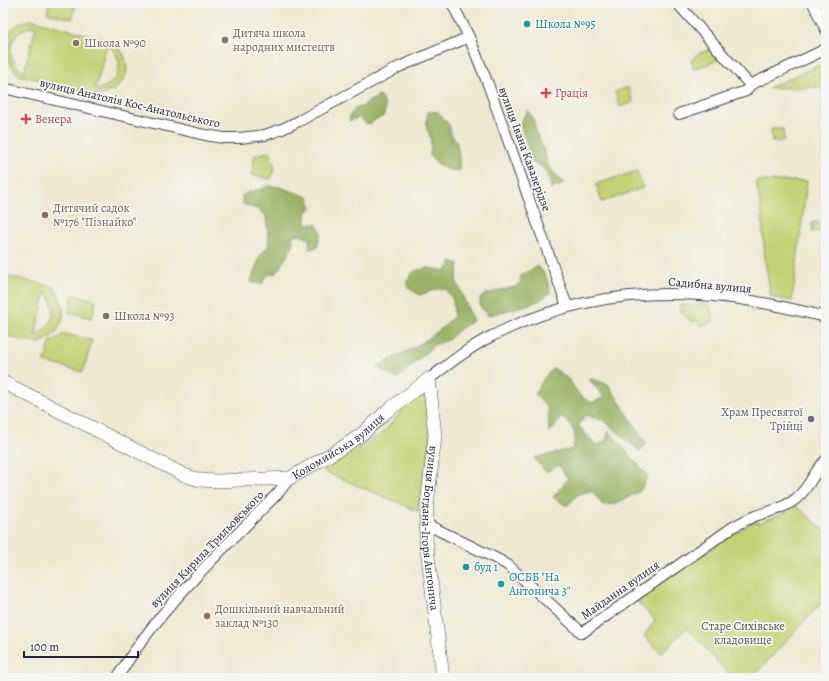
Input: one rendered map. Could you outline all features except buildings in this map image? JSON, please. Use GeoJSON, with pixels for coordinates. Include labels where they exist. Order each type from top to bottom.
{"type":"FeatureCollection","features":[{"type":"Feature","properties":{"kind":"main road","name":"Коломийська вулиця"},"geometry":{"type":"LineString","coordinates":[[3,382],[184,475],[200,480],[217,481],[290,478],[344,447],[429,379]]}},
{"type":"Feature","properties":{"kind":"main road","name":"вулиця Богдана-Ігоря Антонича"},"geometry":{"type":"LineString","coordinates":[[429,379],[436,436],[426,524],[426,540],[443,678]]}},
{"type":"Feature","properties":{"kind":"street","name":"вулиця Івана Кавалерідзе"},"geometry":{"type":"LineString","coordinates":[[452,3],[469,37],[501,119],[568,306]]}},
{"type":"Feature","properties":{"kind":"street"},"geometry":{"type":"LineString","coordinates":[[677,3],[750,85]]}},
{"type":"Feature","properties":{"kind":"street"},"geometry":{"type":"LineString","coordinates":[[813,3],[826,30]]}},
{"type":"Feature","properties":{"kind":"street","name":"вулиця Анатолія Кос-Анатольського"},"geometry":{"type":"LineString","coordinates":[[3,88],[199,134],[224,138],[252,137],[265,135],[296,123],[399,67],[469,37]]}},
{"type":"Feature","properties":{"kind":"street"},"geometry":{"type":"LineString","coordinates":[[679,114],[746,91],[750,85],[826,49]]}},
{"type":"Feature","properties":{"kind":"street","name":"Садибна вулиця"},"geometry":{"type":"LineString","coordinates":[[568,306],[612,297],[686,294],[754,301],[826,317]]}},
{"type":"Feature","properties":{"kind":"street","name":"Коломийська вулиця"},"geometry":{"type":"LineString","coordinates":[[429,379],[458,356],[490,336],[528,320],[568,306]]}},
{"type":"Feature","properties":{"kind":"street","name":"Майданна вулиця"},"geometry":{"type":"LineString","coordinates":[[426,524],[509,566],[582,633],[733,527],[755,516],[793,502],[807,488],[826,460]]}},
{"type":"Feature","properties":{"kind":"street","name":"вулиця Кирила Трильовського"},"geometry":{"type":"LineString","coordinates":[[117,678],[129,657],[181,592],[277,494],[290,478]]}},
{"type":"Feature","properties":{"kind":"green space"},"geometry":{"type":"Polygon","coordinates":[[[49,3],[76,3],[72,19],[47,13],[49,3]]]}},
{"type":"Feature","properties":{"kind":"green space"},"geometry":{"type":"Polygon","coordinates":[[[33,20],[112,41],[125,57],[127,66],[123,81],[117,88],[98,95],[19,75],[13,68],[9,59],[6,50],[6,42],[14,27],[22,22],[33,20]],[[29,27],[16,36],[12,41],[11,48],[13,61],[24,72],[36,27],[29,27]],[[107,45],[95,90],[110,83],[115,78],[118,71],[118,57],[107,45]]]}},
{"type":"Feature","properties":{"kind":"green space"},"geometry":{"type":"Polygon","coordinates":[[[711,48],[721,59],[694,69],[691,61],[696,55],[711,48]]]}},
{"type":"Feature","properties":{"kind":"green space"},"geometry":{"type":"Polygon","coordinates":[[[826,62],[826,167],[823,87],[768,88],[826,62]]]}},
{"type":"Feature","properties":{"kind":"green space"},"geometry":{"type":"Polygon","coordinates":[[[628,87],[633,102],[620,107],[615,92],[628,87]]]}},
{"type":"Feature","properties":{"kind":"green space"},"geometry":{"type":"Polygon","coordinates":[[[380,96],[385,106],[383,117],[376,119],[370,124],[365,123],[362,119],[358,118],[349,121],[351,114],[356,108],[363,107],[366,103],[380,96]]]}},
{"type":"Feature","properties":{"kind":"green space"},"geometry":{"type":"Polygon","coordinates":[[[528,110],[535,124],[535,132],[539,138],[549,167],[564,184],[551,189],[546,171],[541,166],[532,162],[520,123],[528,110]]]}},
{"type":"Feature","properties":{"kind":"green space"},"geometry":{"type":"Polygon","coordinates":[[[428,112],[438,112],[449,125],[451,134],[456,141],[458,149],[460,171],[442,167],[430,155],[431,139],[426,126],[428,112]]]}},
{"type":"Feature","properties":{"kind":"green space"},"geometry":{"type":"Polygon","coordinates":[[[771,129],[783,129],[784,141],[772,142],[771,129]]]}},
{"type":"Feature","properties":{"kind":"green space"},"geometry":{"type":"Polygon","coordinates":[[[270,152],[275,169],[271,179],[251,175],[255,155],[270,152]]]}},
{"type":"Feature","properties":{"kind":"green space"},"geometry":{"type":"Polygon","coordinates":[[[637,171],[643,188],[602,202],[596,184],[637,171]]]}},
{"type":"Feature","properties":{"kind":"green space"},"geometry":{"type":"Polygon","coordinates":[[[756,181],[807,181],[792,301],[771,297],[765,261],[762,215],[756,181]]]}},
{"type":"Feature","properties":{"kind":"green space"},"geometry":{"type":"Polygon","coordinates":[[[267,186],[280,187],[308,197],[312,207],[306,213],[306,224],[316,224],[321,232],[317,247],[309,249],[310,239],[297,234],[292,237],[293,246],[280,267],[276,273],[267,275],[262,284],[251,282],[259,257],[269,245],[266,216],[257,209],[243,204],[242,196],[267,186]]]}},
{"type":"Feature","properties":{"kind":"green space"},"geometry":{"type":"Polygon","coordinates":[[[813,222],[826,223],[826,233],[812,231],[813,222]]]}},
{"type":"Feature","properties":{"kind":"green space"},"geometry":{"type":"Polygon","coordinates":[[[452,261],[459,264],[456,280],[473,321],[461,328],[448,340],[434,345],[397,379],[376,367],[427,339],[446,325],[454,316],[453,300],[446,289],[436,289],[420,295],[410,289],[406,282],[414,271],[428,268],[446,271],[452,261]]]}},
{"type":"Feature","properties":{"kind":"green space"},"geometry":{"type":"Polygon","coordinates":[[[538,266],[549,285],[550,292],[546,296],[532,303],[487,315],[480,306],[480,298],[486,294],[515,287],[521,281],[520,276],[538,266]]]}},
{"type":"Feature","properties":{"kind":"green space"},"geometry":{"type":"Polygon","coordinates":[[[3,275],[54,287],[61,299],[63,317],[58,329],[53,335],[43,342],[36,343],[3,335],[3,275]],[[46,291],[35,335],[47,327],[50,322],[53,310],[50,298],[46,291]]]}},
{"type":"Feature","properties":{"kind":"green space"},"geometry":{"type":"Polygon","coordinates":[[[73,295],[96,300],[92,318],[69,313],[73,295]]]}},
{"type":"Feature","properties":{"kind":"green space"},"geometry":{"type":"Polygon","coordinates":[[[680,305],[709,305],[714,322],[700,326],[697,321],[690,321],[681,311],[680,305]]]}},
{"type":"Feature","properties":{"kind":"green space"},"geometry":{"type":"Polygon","coordinates":[[[65,334],[92,340],[83,372],[45,362],[50,342],[65,334]]]}},
{"type":"Feature","properties":{"kind":"green space"},"geometry":{"type":"Polygon","coordinates":[[[554,368],[569,380],[581,397],[592,403],[604,397],[588,378],[608,384],[647,444],[639,451],[605,421],[586,415],[578,425],[596,446],[606,440],[609,431],[648,476],[640,491],[616,504],[603,505],[592,491],[580,493],[567,506],[553,497],[568,479],[559,465],[546,472],[534,458],[573,449],[574,439],[574,431],[570,424],[561,417],[549,433],[548,409],[535,394],[544,378],[554,368]]]}},
{"type":"Feature","properties":{"kind":"green space"},"geometry":{"type":"Polygon","coordinates":[[[424,397],[429,407],[431,436],[427,469],[418,511],[323,471],[384,432],[413,398],[424,397]]]}},
{"type":"Feature","properties":{"kind":"green space","name":"Старе Сихівське кладовище"},"geometry":{"type":"Polygon","coordinates":[[[794,504],[826,532],[826,598],[752,678],[732,678],[687,628],[661,653],[644,636],[655,620],[635,599],[755,521],[759,523],[786,512],[794,504]]]}},
{"type":"Feature","properties":{"kind":"place","name":"Школа №95"},"geometry":{"type":"Point","coordinates":[527,24]}},
{"type":"Feature","properties":{"kind":"place","name":"Дитяча школа народних мистецтв"},"geometry":{"type":"Point","coordinates":[225,40]}},
{"type":"Feature","properties":{"kind":"place","name":"Школа №90"},"geometry":{"type":"Point","coordinates":[76,43]}},
{"type":"Feature","properties":{"kind":"place","name":"Грація"},"geometry":{"type":"Point","coordinates":[546,93]}},
{"type":"Feature","properties":{"kind":"place","name":"Венера"},"geometry":{"type":"Point","coordinates":[26,119]}},
{"type":"Feature","properties":{"kind":"place","name":"Дитячий садок №176 \"Пізнайко\""},"geometry":{"type":"Point","coordinates":[45,215]}},
{"type":"Feature","properties":{"kind":"place","name":"Школа №93"},"geometry":{"type":"Point","coordinates":[106,316]}},
{"type":"Feature","properties":{"kind":"place","name":"Храм Пресвятої Трійці"},"geometry":{"type":"Point","coordinates":[811,419]}},
{"type":"Feature","properties":{"kind":"place","name":"буд 1"},"geometry":{"type":"Point","coordinates":[466,567]}},
{"type":"Feature","properties":{"kind":"place","name":"ОСББ \"На Антонича 3\""},"geometry":{"type":"Point","coordinates":[501,584]}},
{"type":"Feature","properties":{"kind":"place","name":"Дошкільний навчальний заклад №130"},"geometry":{"type":"Point","coordinates":[207,616]}}]}
